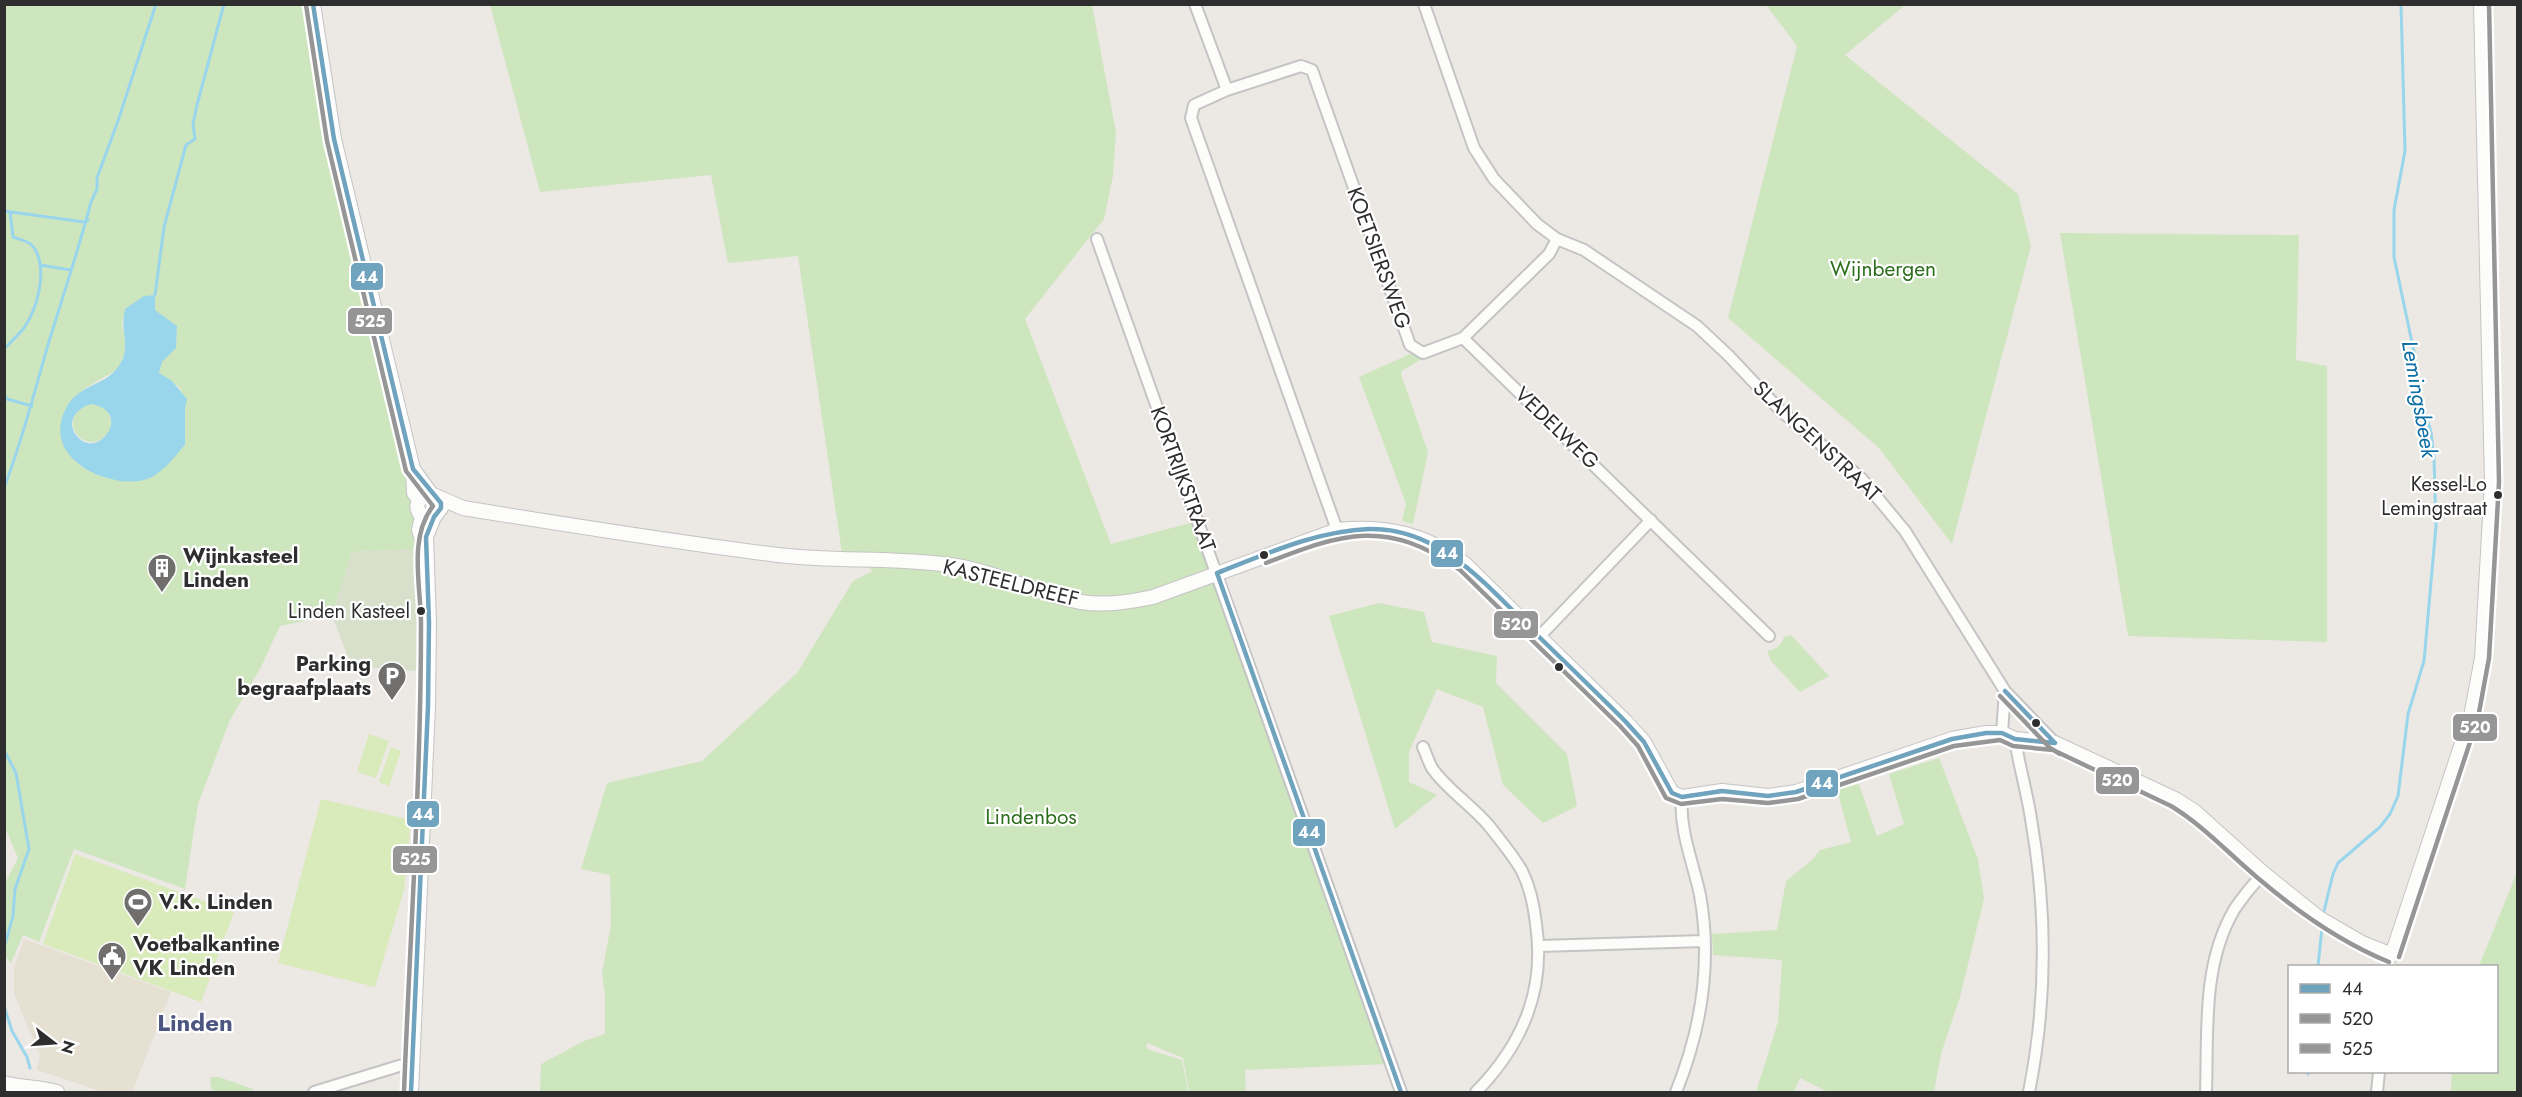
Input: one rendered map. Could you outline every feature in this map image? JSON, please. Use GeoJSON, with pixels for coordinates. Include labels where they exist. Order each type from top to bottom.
{"type":"FeatureCollection","features":[{"type":"Feature","properties":{"kind":"street"},"geometry":{"type":"LineString","coordinates":[[313,4],[334,139],[413,469],[414,493],[430,497],[441,503],[419,530],[426,557],[429,622],[428,706],[411,1092]]}},
{"type":"Feature","properties":{"kind":"street"},"geometry":{"type":"LineString","coordinates":[[1195,4],[1227,90]]}},
{"type":"Feature","properties":{"kind":"street","name":"SLANGENSTRAAT"},"geometry":{"type":"LineString","coordinates":[[1424,4],[1474,148],[1482,163],[1537,224],[1557,239],[1584,250],[1697,326],[1781,411],[1869,486],[1905,531],[2005,691],[2055,743],[2175,799],[2194,811],[2263,873],[2325,922],[2391,961]]}},
{"type":"Feature","properties":{"kind":"street"},"geometry":{"type":"LineString","coordinates":[[2391,961],[2471,716],[2482,658],[2492,482],[2481,4]]}},
{"type":"Feature","properties":{"kind":"street","name":"KOETSIERSWEG"},"geometry":{"type":"LineString","coordinates":[[1337,530],[1191,118],[1194,105],[1227,90],[1301,66],[1312,70],[1410,345],[1423,353],[1463,338],[1549,254],[1557,239]]}},
{"type":"Feature","properties":{"kind":"street","name":"KORTRIJKSTRAAT"},"geometry":{"type":"LineString","coordinates":[[1097,239],[1401,1092]]}},
{"type":"Feature","properties":{"kind":"street","name":"VEDELWEG"},"geometry":{"type":"LineString","coordinates":[[1463,338],[1768,636]]}},
{"type":"Feature","properties":{"kind":"street"},"geometry":{"type":"LineString","coordinates":[[430,497],[417,509],[432,515]]}},
{"type":"Feature","properties":{"kind":"street","name":"KASTEELDREEF"},"geometry":{"type":"LineString","coordinates":[[430,497],[463,508],[779,555],[920,561],[953,565],[1081,602],[1123,603],[1153,597],[1337,530],[1362,527],[1413,535],[1447,550],[1465,564],[1625,721],[1644,742],[1672,793],[1682,797]]}},
{"type":"Feature","properties":{"kind":"street","name":"KASTEELDREEF"},"geometry":{"type":"LineString","coordinates":[[432,515],[463,508]]}},
{"type":"Feature","properties":{"kind":"street"},"geometry":{"type":"LineString","coordinates":[[1539,637],[1651,520]]}},
{"type":"Feature","properties":{"kind":"street"},"geometry":{"type":"LineString","coordinates":[[2005,691],[2008,736],[2031,818],[2042,907],[2041,1017],[2029,1092]]}},
{"type":"Feature","properties":{"kind":"street"},"geometry":{"type":"LineString","coordinates":[[1676,1092],[1686,1068],[1698,1026],[1704,983],[1703,912],[1680,816],[1682,797],[1722,791],[1768,796],[1796,792],[1952,739],[2008,736],[2055,743]]}},
{"type":"Feature","properties":{"kind":"street"},"geometry":{"type":"LineString","coordinates":[[1423,747],[1433,768],[1488,824],[1523,873],[1534,904],[1540,946],[1531,1009],[1520,1034],[1502,1063],[1476,1092]]}},
{"type":"Feature","properties":{"kind":"street"},"geometry":{"type":"LineString","coordinates":[[2206,1092],[2209,985],[2214,959],[2235,909],[2263,873]]}},
{"type":"Feature","properties":{"kind":"street"},"geometry":{"type":"LineString","coordinates":[[1540,946],[1704,940]]}},
{"type":"Feature","properties":{"kind":"street"},"geometry":{"type":"LineString","coordinates":[[314,1092],[399,1066],[413,1064]]}},
{"type":"Feature","properties":{"kind":"street"},"geometry":{"type":"LineString","coordinates":[[2377,1092],[2379,1073]]}},
{"type":"Feature","properties":{"kind":"street"},"geometry":{"type":"LineString","coordinates":[[4,1083],[26,1088],[40,1087],[57,1092]]}},
{"type":"Feature","properties":{"kind":"shaded area"},"geometry":{"type":"Polygon","coordinates":[[[24,939],[171,992],[132,1092],[103,1092],[37,1070],[40,1055],[14,994],[14,967],[24,939]]]}},
{"type":"Feature","properties":{"kind":"green space"},"geometry":{"type":"Polygon","coordinates":[[[5,5],[307,5],[344,204],[415,507],[416,549],[352,552],[332,615],[280,626],[260,669],[230,720],[198,804],[185,889],[74,849],[39,942],[23,935],[11,963],[5,956],[4,885],[18,858],[4,825],[5,5]],[[154,295],[142,298],[131,308],[122,322],[126,345],[118,369],[84,389],[61,432],[63,443],[80,466],[92,471],[144,480],[155,475],[185,445],[185,408],[180,388],[159,373],[162,362],[176,348],[177,326],[154,310],[154,295]]]}},
{"type":"Feature","properties":{"kind":"green space","name":"Lindenbos"},"geometry":{"type":"Polygon","coordinates":[[[490,5],[1092,5],[1116,132],[1113,176],[1104,219],[1025,319],[1111,544],[1194,522],[1388,1064],[1245,1070],[1246,1092],[1189,1092],[1183,1058],[1147,1043],[1147,1049],[1182,1060],[1188,1092],[540,1092],[541,1064],[584,1041],[605,1034],[605,996],[602,973],[611,924],[610,875],[581,869],[607,783],[702,761],[797,673],[853,581],[873,571],[856,558],[842,553],[798,256],[728,263],[711,175],[540,192],[490,5]]]}},
{"type":"Feature","properties":{"kind":"green space","name":"Wijnbergen"},"geometry":{"type":"Polygon","coordinates":[[[1766,5],[1905,5],[1845,55],[2018,194],[2031,246],[1952,544],[1879,448],[1728,318],[1797,46],[1766,5]]]}},
{"type":"Feature","properties":{"kind":"green space"},"geometry":{"type":"Polygon","coordinates":[[[2060,233],[2299,235],[2296,360],[2327,366],[2327,642],[2128,636],[2060,233]]]}},
{"type":"Feature","properties":{"kind":"green space"},"geometry":{"type":"Polygon","coordinates":[[[1412,353],[1423,358],[1402,371],[1401,374],[1428,452],[1413,524],[1402,521],[1406,504],[1359,377],[1412,353]]]}},
{"type":"Feature","properties":{"kind":"green space"},"geometry":{"type":"Polygon","coordinates":[[[92,404],[106,409],[111,423],[106,437],[92,442],[78,437],[73,423],[78,409],[92,404]]]}},
{"type":"Feature","properties":{"kind":"green space"},"geometry":{"type":"Polygon","coordinates":[[[416,549],[419,668],[415,671],[351,666],[332,615],[352,552],[416,549]]]}},
{"type":"Feature","properties":{"kind":"green space"},"geometry":{"type":"Polygon","coordinates":[[[1379,603],[1424,612],[1432,642],[1497,656],[1496,683],[1567,754],[1577,806],[1543,823],[1503,785],[1483,707],[1437,689],[1409,752],[1409,782],[1437,795],[1395,829],[1329,616],[1379,603]]]}},
{"type":"Feature","properties":{"kind":"green space"},"geometry":{"type":"Polygon","coordinates":[[[1791,635],[1829,676],[1800,692],[1771,661],[1767,651],[1778,647],[1784,637],[1791,635]]]}},
{"type":"Feature","properties":{"kind":"green space"},"geometry":{"type":"Polygon","coordinates":[[[369,734],[389,741],[376,778],[357,772],[369,734]]]}},
{"type":"Feature","properties":{"kind":"green space"},"geometry":{"type":"Polygon","coordinates":[[[391,747],[401,751],[389,786],[379,782],[391,747]]]}},
{"type":"Feature","properties":{"kind":"green space"},"geometry":{"type":"Polygon","coordinates":[[[1939,758],[1978,859],[1984,899],[1960,997],[1941,1054],[1934,1092],[1828,1092],[1800,1078],[1794,1092],[1756,1092],[1778,1022],[1782,960],[1713,955],[1712,934],[1777,930],[1786,881],[1812,860],[1820,850],[1851,842],[1837,789],[1859,784],[1877,836],[1904,824],[1889,774],[1939,758]]]}},
{"type":"Feature","properties":{"kind":"green space"},"geometry":{"type":"Polygon","coordinates":[[[321,799],[411,820],[404,890],[375,987],[278,963],[321,799]]]}},
{"type":"Feature","properties":{"kind":"green space","name":"V.K. Linden"},"geometry":{"type":"Polygon","coordinates":[[[75,854],[234,912],[201,1002],[43,944],[75,854]]]}},
{"type":"Feature","properties":{"kind":"green space"},"geometry":{"type":"Polygon","coordinates":[[[2517,872],[2517,1092],[2451,1092],[2452,1073],[2498,1073],[2498,965],[2479,965],[2517,872]]]}},
{"type":"Feature","properties":{"kind":"green space"},"geometry":{"type":"Polygon","coordinates":[[[211,1077],[219,1077],[253,1089],[253,1092],[212,1090],[211,1077]]]}},
{"type":"Feature","properties":{"kind":"water"},"geometry":{"type":"Polygon","coordinates":[[[155,295],[155,310],[177,326],[176,348],[162,362],[159,373],[172,381],[187,399],[185,445],[156,475],[144,480],[116,480],[87,470],[75,461],[66,450],[61,437],[61,423],[71,400],[87,388],[104,380],[118,367],[125,352],[123,325],[125,309],[144,296],[155,295]],[[91,404],[74,416],[73,430],[84,442],[93,443],[102,440],[108,433],[111,425],[110,416],[104,409],[91,404]]]}},
{"type":"Feature","properties":{"kind":"waterway"},"geometry":{"type":"LineString","coordinates":[[4,488],[23,432],[91,202],[97,189],[97,178],[156,4]]}},
{"type":"Feature","properties":{"kind":"waterway"},"geometry":{"type":"LineString","coordinates":[[155,295],[164,227],[186,145],[195,139],[193,124],[197,105],[224,4]]}},
{"type":"Feature","properties":{"kind":"waterway","name":"Lemingsbeek"},"geometry":{"type":"LineString","coordinates":[[2324,911],[2338,863],[2380,827],[2390,814],[2398,796],[2408,714],[2424,661],[2436,526],[2431,432],[2419,395],[2414,352],[2394,257],[2394,210],[2405,151],[2401,4]]}},
{"type":"Feature","properties":{"kind":"waterway"},"geometry":{"type":"LineString","coordinates":[[4,211],[84,222],[88,220]]}},
{"type":"Feature","properties":{"kind":"waterway"},"geometry":{"type":"LineString","coordinates":[[4,349],[29,320],[39,291],[41,270],[34,248],[29,243],[13,237],[10,212]]}},
{"type":"Feature","properties":{"kind":"waterway"},"geometry":{"type":"LineString","coordinates":[[40,265],[71,270]]}},
{"type":"Feature","properties":{"kind":"waterway"},"geometry":{"type":"LineString","coordinates":[[4,395],[7,399],[32,406]]}},
{"type":"Feature","properties":{"kind":"waterway"},"geometry":{"type":"LineString","coordinates":[[4,750],[16,773],[29,849],[15,889],[13,916],[4,948]]}},
{"type":"Feature","properties":{"kind":"waterway","name":"Lemingsbeek"},"geometry":{"type":"LineString","coordinates":[[2318,965],[2322,928]]}},
{"type":"Feature","properties":{"kind":"waterway"},"geometry":{"type":"LineString","coordinates":[[4,1006],[12,1031],[27,1057],[30,1068]]}},
{"type":"Feature","properties":{"kind":"transit line","name":"44"},"geometry":{"type":"LineString","coordinates":[[313,4],[334,139],[413,469],[441,503],[441,508],[434,517],[426,537],[429,622],[428,706],[411,1092]]}},
{"type":"Feature","properties":{"kind":"transit line","name":"520"},"geometry":{"type":"LineString","coordinates":[[2399,957],[2478,718],[2489,658],[2499,482],[2489,4]]}},
{"type":"Feature","properties":{"kind":"transit line","name":"525"},"geometry":{"type":"LineString","coordinates":[[306,5],[327,141],[406,471],[433,506],[425,519],[418,547],[421,624],[419,741],[404,1092]]}},
{"type":"Feature","properties":{"kind":"transit line","name":"44"},"geometry":{"type":"LineString","coordinates":[[1217,573],[1273,551],[1330,534],[1369,529],[1395,531],[1418,538],[1461,563],[1499,597],[1625,721],[1644,742],[1672,793],[1682,797],[1722,791],[1768,796],[1796,792],[1952,739],[1986,733],[2002,733],[2015,739],[2055,743]]}},
{"type":"Feature","properties":{"kind":"transit line","name":"520"},"geometry":{"type":"LineString","coordinates":[[1266,563],[1319,544],[1342,538],[1364,536],[1387,537],[1410,543],[1434,554],[1460,570],[1620,726],[1638,746],[1666,798],[1681,804],[1722,799],[1768,803],[1798,799],[1954,746],[2000,740],[2013,746],[2053,750],[2171,806],[2195,822],[2289,904],[2337,936],[2389,962]]}},
{"type":"Feature","properties":{"kind":"transit line","name":"44"},"geometry":{"type":"LineString","coordinates":[[1217,573],[1401,1092]]}},
{"type":"Feature","properties":{"kind":"transit line","name":"44"},"geometry":{"type":"LineString","coordinates":[[2005,691],[2055,743]]}},
{"type":"Feature","properties":{"kind":"transit line","name":"520"},"geometry":{"type":"LineString","coordinates":[[2000,696],[2050,748],[2060,754]]}},
{"type":"Feature","properties":{"kind":"place","name":"Kessel-Lo Lemingstraat"},"geometry":{"type":"Point","coordinates":[2498,495]}},
{"type":"Feature","properties":{"kind":"place","name":"Wijnkasteel Linden"},"geometry":{"type":"Point","coordinates":[162,594]}},
{"type":"Feature","properties":{"kind":"place","name":"Linden Kasteel"},"geometry":{"type":"Point","coordinates":[421,611]}},
{"type":"Feature","properties":{"kind":"place","name":"Parking begraafplaats"},"geometry":{"type":"Point","coordinates":[392,702]}},
{"type":"Feature","properties":{"kind":"place","name":"V.K. Linden"},"geometry":{"type":"Point","coordinates":[138,928]}},
{"type":"Feature","properties":{"kind":"place","name":"Voetbalkantine VK Linden"},"geometry":{"type":"Point","coordinates":[112,982]}},
{"type":"Feature","properties":{"kind":"district","name":"Linden"},"geometry":{"type":"Point","coordinates":[195,1022]}}]}
